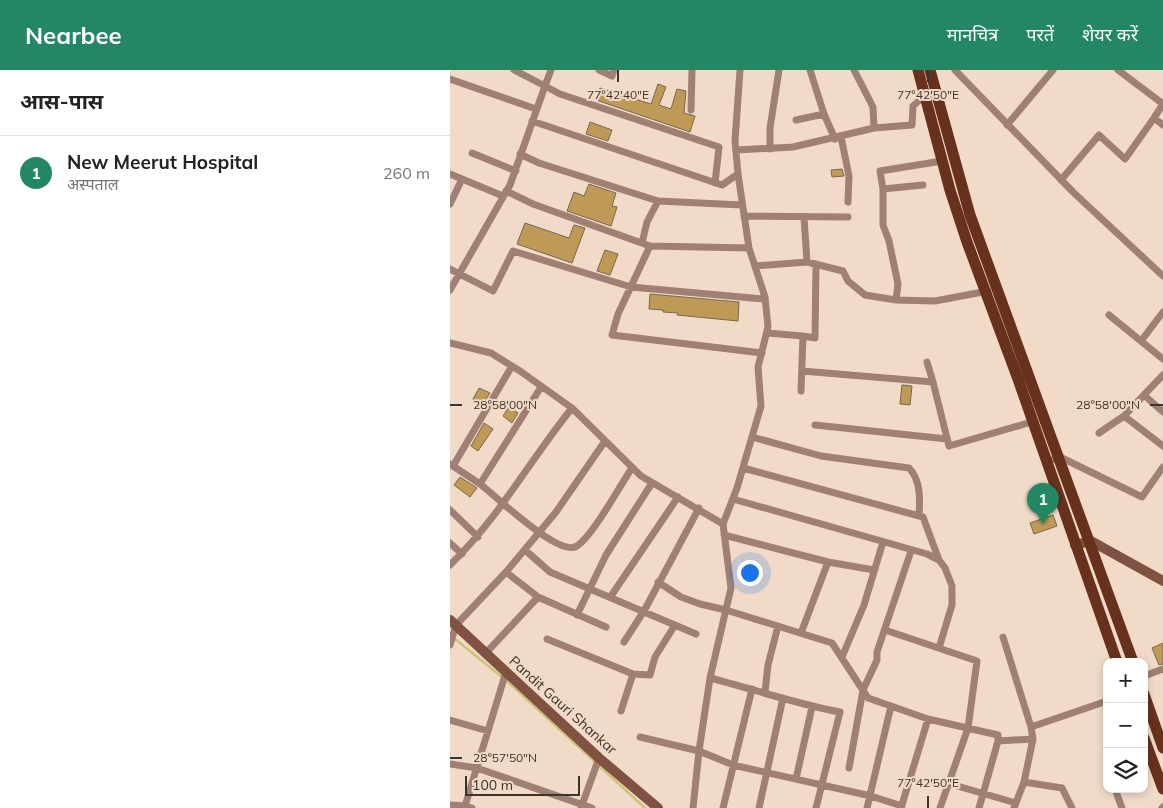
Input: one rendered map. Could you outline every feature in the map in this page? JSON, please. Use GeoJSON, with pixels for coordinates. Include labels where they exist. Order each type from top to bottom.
{"type":"FeatureCollection","features":[{"type":"Feature","properties":{"kind":"main road"},"geometry":{"type":"LineString","coordinates":[[918,70],[941,156],[984,292],[1018,379],[1074,545],[1116,658]]}},
{"type":"Feature","properties":{"kind":"main road"},"geometry":{"type":"LineString","coordinates":[[930,70],[970,215],[1091,541],[1132,658]]}},
{"type":"Feature","properties":{"kind":"main road"},"geometry":{"type":"LineString","coordinates":[[941,156],[952,148]]}},
{"type":"Feature","properties":{"kind":"main road"},"geometry":{"type":"LineString","coordinates":[[1147,703],[1163,748]]}},
{"type":"Feature","properties":{"kind":"main road"},"geometry":{"type":"LineString","coordinates":[[1148,748],[1163,789]]}},
{"type":"Feature","properties":{"kind":"street"},"geometry":{"type":"LineString","coordinates":[[514,70],[560,94],[719,147],[716,183]]}},
{"type":"Feature","properties":{"kind":"street"},"geometry":{"type":"LineString","coordinates":[[450,290],[516,171],[520,154],[551,70]]}},
{"type":"Feature","properties":{"kind":"street"},"geometry":{"type":"LineString","coordinates":[[599,70],[612,76],[614,70]]}},
{"type":"Feature","properties":{"kind":"street"},"geometry":{"type":"LineString","coordinates":[[691,110],[692,70]]}},
{"type":"Feature","properties":{"kind":"street"},"geometry":{"type":"LineString","coordinates":[[693,808],[710,678],[731,588],[723,524],[743,468],[760,406],[758,367],[768,327],[763,299],[765,297],[749,248],[738,174],[736,150],[740,70]]}},
{"type":"Feature","properties":{"kind":"street"},"geometry":{"type":"LineString","coordinates":[[770,150],[770,128],[779,70]]}},
{"type":"Feature","properties":{"kind":"street"},"geometry":{"type":"LineString","coordinates":[[810,70],[824,114],[838,138],[848,176],[848,202]]}},
{"type":"Feature","properties":{"kind":"street"},"geometry":{"type":"LineString","coordinates":[[854,70],[873,107],[874,128]]}},
{"type":"Feature","properties":{"kind":"street"},"geometry":{"type":"LineString","coordinates":[[955,70],[1062,180],[1163,276]]}},
{"type":"Feature","properties":{"kind":"street"},"geometry":{"type":"LineString","coordinates":[[1007,125],[1053,70]]}},
{"type":"Feature","properties":{"kind":"street"},"geometry":{"type":"LineString","coordinates":[[1062,180],[1099,136],[1125,159],[1163,104],[1118,70]]}},
{"type":"Feature","properties":{"kind":"street"},"geometry":{"type":"LineString","coordinates":[[450,78],[536,110]]}},
{"type":"Feature","properties":{"kind":"street"},"geometry":{"type":"LineString","coordinates":[[736,150],[770,150],[838,138],[874,128],[912,125],[913,106],[924,96]]}},
{"type":"Feature","properties":{"kind":"street"},"geometry":{"type":"LineString","coordinates":[[796,120],[824,114]]}},
{"type":"Feature","properties":{"kind":"street"},"geometry":{"type":"LineString","coordinates":[[1154,118],[1163,125]]}},
{"type":"Feature","properties":{"kind":"street"},"geometry":{"type":"LineString","coordinates":[[532,120],[722,185],[738,174]]}},
{"type":"Feature","properties":{"kind":"street"},"geometry":{"type":"LineString","coordinates":[[472,153],[516,171]]}},
{"type":"Feature","properties":{"kind":"street"},"geometry":{"type":"LineString","coordinates":[[520,154],[540,163],[658,201],[742,205]]}},
{"type":"Feature","properties":{"kind":"street"},"geometry":{"type":"LineString","coordinates":[[896,300],[898,284],[889,241],[883,225],[883,189],[880,171],[941,156]]}},
{"type":"Feature","properties":{"kind":"street"},"geometry":{"type":"LineString","coordinates":[[450,174],[650,246],[749,248]]}},
{"type":"Feature","properties":{"kind":"street"},"geometry":{"type":"LineString","coordinates":[[450,204],[462,179]]}},
{"type":"Feature","properties":{"kind":"street"},"geometry":{"type":"LineString","coordinates":[[883,189],[923,185]]}},
{"type":"Feature","properties":{"kind":"street"},"geometry":{"type":"LineString","coordinates":[[642,243],[647,222],[658,201]]}},
{"type":"Feature","properties":{"kind":"street"},"geometry":{"type":"LineString","coordinates":[[744,216],[848,217]]}},
{"type":"Feature","properties":{"kind":"street"},"geometry":{"type":"LineString","coordinates":[[804,217],[807,262]]}},
{"type":"Feature","properties":{"kind":"street"},"geometry":{"type":"LineString","coordinates":[[650,246],[618,314],[612,336],[762,353]]}},
{"type":"Feature","properties":{"kind":"street"},"geometry":{"type":"LineString","coordinates":[[450,269],[493,291],[513,251],[631,287],[763,299]]}},
{"type":"Feature","properties":{"kind":"street"},"geometry":{"type":"LineString","coordinates":[[755,266],[807,262],[816,264],[843,271],[848,281],[865,295],[896,300],[935,302],[998,288]]}},
{"type":"Feature","properties":{"kind":"street"},"geometry":{"type":"LineString","coordinates":[[767,333],[815,338],[816,264]]}},
{"type":"Feature","properties":{"kind":"street"},"geometry":{"type":"LineString","coordinates":[[1141,341],[1163,312]]}},
{"type":"Feature","properties":{"kind":"street"},"geometry":{"type":"LineString","coordinates":[[1109,314],[1163,359]]}},
{"type":"Feature","properties":{"kind":"street"},"geometry":{"type":"LineString","coordinates":[[801,391],[803,336]]}},
{"type":"Feature","properties":{"kind":"street"},"geometry":{"type":"LineString","coordinates":[[450,343],[491,353],[512,366],[572,408],[632,468],[652,483],[699,508],[723,524]]}},
{"type":"Feature","properties":{"kind":"street"},"geometry":{"type":"LineString","coordinates":[[927,362],[949,446],[1045,418]]}},
{"type":"Feature","properties":{"kind":"street"},"geometry":{"type":"LineString","coordinates":[[512,366],[452,465],[480,484],[540,532],[562,546],[570,548],[576,546],[588,534],[632,468]]}},
{"type":"Feature","properties":{"kind":"street"},"geometry":{"type":"LineString","coordinates":[[802,371],[933,382]]}},
{"type":"Feature","properties":{"kind":"street"},"geometry":{"type":"LineString","coordinates":[[1099,434],[1124,416],[1163,375]]}},
{"type":"Feature","properties":{"kind":"street"},"geometry":{"type":"LineString","coordinates":[[480,484],[541,386]]}},
{"type":"Feature","properties":{"kind":"street"},"geometry":{"type":"LineString","coordinates":[[1144,396],[1163,412]]}},
{"type":"Feature","properties":{"kind":"street"},"geometry":{"type":"LineString","coordinates":[[450,565],[478,537],[504,505],[543,444],[572,408]]}},
{"type":"Feature","properties":{"kind":"street"},"geometry":{"type":"LineString","coordinates":[[1124,416],[1163,446]]}},
{"type":"Feature","properties":{"kind":"street"},"geometry":{"type":"LineString","coordinates":[[815,425],[947,439]]}},
{"type":"Feature","properties":{"kind":"street"},"geometry":{"type":"LineString","coordinates":[[752,437],[821,456],[909,468],[915,474],[920,497],[919,516]]}},
{"type":"Feature","properties":{"kind":"street"},"geometry":{"type":"LineString","coordinates":[[450,645],[453,623],[506,572],[525,550],[605,441]]}},
{"type":"Feature","properties":{"kind":"street"},"geometry":{"type":"LineString","coordinates":[[1046,462],[1060,457],[1142,497],[1163,467]]}},
{"type":"Feature","properties":{"kind":"street"},"geometry":{"type":"LineString","coordinates":[[743,468],[923,517],[938,560],[945,568],[952,586],[952,605],[939,648]]}},
{"type":"Feature","properties":{"kind":"street"},"geometry":{"type":"LineString","coordinates":[[577,616],[606,555],[652,483]]}},
{"type":"Feature","properties":{"kind":"street"},"geometry":{"type":"LineString","coordinates":[[611,596],[678,497]]}},
{"type":"Feature","properties":{"kind":"street"},"geometry":{"type":"LineString","coordinates":[[733,499],[883,542],[938,560]]}},
{"type":"Feature","properties":{"kind":"street"},"geometry":{"type":"LineString","coordinates":[[624,642],[644,611],[699,508]]}},
{"type":"Feature","properties":{"kind":"street"},"geometry":{"type":"LineString","coordinates":[[450,510],[478,537]]}},
{"type":"Feature","properties":{"kind":"street"},"geometry":{"type":"LineString","coordinates":[[724,534],[828,562],[874,570]]}},
{"type":"Feature","properties":{"kind":"street"},"geometry":{"type":"LineString","coordinates":[[1074,545],[1091,541],[1163,582]]}},
{"type":"Feature","properties":{"kind":"street"},"geometry":{"type":"LineString","coordinates":[[842,657],[864,605],[883,542]]}},
{"type":"Feature","properties":{"kind":"street"},"geometry":{"type":"LineString","coordinates":[[450,543],[462,554]]}},
{"type":"Feature","properties":{"kind":"street"},"geometry":{"type":"LineString","coordinates":[[525,550],[550,572],[611,596],[696,634]]}},
{"type":"Feature","properties":{"kind":"street"},"geometry":{"type":"LineString","coordinates":[[849,768],[863,690],[877,660],[911,551]]}},
{"type":"Feature","properties":{"kind":"street"},"geometry":{"type":"LineString","coordinates":[[801,633],[828,562]]}},
{"type":"Feature","properties":{"kind":"street"},"geometry":{"type":"LineString","coordinates":[[506,572],[538,597],[577,616],[606,627]]}},
{"type":"Feature","properties":{"kind":"street"},"geometry":{"type":"LineString","coordinates":[[658,582],[681,597],[700,604],[726,610],[832,643],[868,698],[928,719],[998,735],[984,793],[978,808]]}},
{"type":"Feature","properties":{"kind":"street"},"geometry":{"type":"LineString","coordinates":[[486,653],[538,597]]}},
{"type":"Feature","properties":{"kind":"street","name":"Pandit Gauri Shankar"},"geometry":{"type":"LineString","coordinates":[[453,623],[599,758],[658,808]]}},
{"type":"Feature","properties":{"kind":"street"},"geometry":{"type":"LineString","coordinates":[[547,639],[633,674],[650,675],[655,657],[675,625]]}},
{"type":"Feature","properties":{"kind":"street"},"geometry":{"type":"LineString","coordinates":[[766,692],[768,665],[778,626]]}},
{"type":"Feature","properties":{"kind":"street"},"geometry":{"type":"LineString","coordinates":[[885,630],[977,661],[968,728],[940,808]]}},
{"type":"Feature","properties":{"kind":"street"},"geometry":{"type":"LineString","coordinates":[[948,783],[984,793],[1015,805],[1024,782],[1032,739],[1031,727],[1003,637]]}},
{"type":"Feature","properties":{"kind":"street"},"geometry":{"type":"LineString","coordinates":[[1148,674],[1163,668]]}},
{"type":"Feature","properties":{"kind":"street"},"geometry":{"type":"LineString","coordinates":[[450,805],[467,807],[506,672]]}},
{"type":"Feature","properties":{"kind":"street"},"geometry":{"type":"LineString","coordinates":[[621,711],[633,674]]}},
{"type":"Feature","properties":{"kind":"street"},"geometry":{"type":"LineString","coordinates":[[710,678],[766,692],[812,707],[840,712],[816,808]]}},
{"type":"Feature","properties":{"kind":"street"},"geometry":{"type":"LineString","coordinates":[[723,808],[752,689]]}},
{"type":"Feature","properties":{"kind":"street"},"geometry":{"type":"LineString","coordinates":[[759,808],[783,698]]}},
{"type":"Feature","properties":{"kind":"street"},"geometry":{"type":"LineString","coordinates":[[1031,727],[1103,701]]}},
{"type":"Feature","properties":{"kind":"street"},"geometry":{"type":"LineString","coordinates":[[868,808],[891,706]]}},
{"type":"Feature","properties":{"kind":"street"},"geometry":{"type":"LineString","coordinates":[[796,779],[812,707]]}},
{"type":"Feature","properties":{"kind":"street"},"geometry":{"type":"LineString","coordinates":[[640,737],[699,751],[733,765],[870,796],[901,807],[928,719]]}},
{"type":"Feature","properties":{"kind":"street"},"geometry":{"type":"LineString","coordinates":[[450,720],[488,731]]}},
{"type":"Feature","properties":{"kind":"street"},"geometry":{"type":"LineString","coordinates":[[998,741],[1032,739]]}},
{"type":"Feature","properties":{"kind":"street"},"geometry":{"type":"LineString","coordinates":[[581,806],[599,758]]}},
{"type":"Feature","properties":{"kind":"street"},"geometry":{"type":"LineString","coordinates":[[450,764],[477,768],[581,806],[592,808]]}},
{"type":"Feature","properties":{"kind":"street"},"geometry":{"type":"LineString","coordinates":[[1024,782],[1062,788],[1072,808]]}},
{"type":"Feature","properties":{"kind":"street"},"geometry":{"type":"LineString","coordinates":[[1116,793],[1122,808]]}},
{"type":"Feature","properties":{"kind":"building"},"geometry":{"type":"Polygon","coordinates":[[[658,84],[666,87],[659,105],[671,109],[677,89],[686,91],[684,113],[695,116],[690,132],[596,100],[600,88],[651,104],[658,84]]]}},
{"type":"Feature","properties":{"kind":"building"},"geometry":{"type":"Polygon","coordinates":[[[590,122],[612,130],[608,141],[586,134],[590,122]]]}},
{"type":"Feature","properties":{"kind":"building"},"geometry":{"type":"Polygon","coordinates":[[[842,169],[844,176],[832,177],[831,170],[842,169]]]}},
{"type":"Feature","properties":{"kind":"building"},"geometry":{"type":"Polygon","coordinates":[[[589,184],[616,193],[612,206],[617,207],[611,226],[567,211],[574,192],[584,196],[589,184]]]}},
{"type":"Feature","properties":{"kind":"building"},"geometry":{"type":"Polygon","coordinates":[[[525,223],[569,238],[574,225],[585,228],[572,263],[517,244],[525,223]]]}},
{"type":"Feature","properties":{"kind":"building"},"geometry":{"type":"Polygon","coordinates":[[[605,250],[618,254],[610,275],[597,271],[605,250]]]}},
{"type":"Feature","properties":{"kind":"building"},"geometry":{"type":"Polygon","coordinates":[[[650,294],[739,302],[738,321],[677,315],[678,313],[649,309],[650,294]]]}},
{"type":"Feature","properties":{"kind":"building"},"geometry":{"type":"Polygon","coordinates":[[[902,385],[912,386],[910,405],[900,404],[902,385]]]}},
{"type":"Feature","properties":{"kind":"building"},"geometry":{"type":"Polygon","coordinates":[[[479,388],[490,393],[483,404],[473,399],[479,388]]]}},
{"type":"Feature","properties":{"kind":"building"},"geometry":{"type":"Polygon","coordinates":[[[509,407],[518,413],[512,423],[503,416],[509,407]]]}},
{"type":"Feature","properties":{"kind":"building"},"geometry":{"type":"Polygon","coordinates":[[[484,423],[493,429],[478,451],[471,446],[484,423]]]}},
{"type":"Feature","properties":{"kind":"building"},"geometry":{"type":"Polygon","coordinates":[[[460,477],[477,488],[470,497],[454,485],[460,477]]]}},
{"type":"Feature","properties":{"kind":"building"},"geometry":{"type":"Polygon","coordinates":[[[1053,515],[1057,526],[1034,534],[1030,523],[1053,515]]]}},
{"type":"Feature","properties":{"kind":"building"},"geometry":{"type":"Polygon","coordinates":[[[1163,643],[1163,664],[1159,665],[1152,648],[1163,643]]]}},
{"type":"Feature","properties":{"kind":"waterway"},"geometry":{"type":"LineString","coordinates":[[454,638],[508,682],[645,808]]}},
{"type":"Feature","properties":{"kind":"place","name":"New Meerut Hospital"},"geometry":{"type":"Point","coordinates":[1043,524]}}]}
